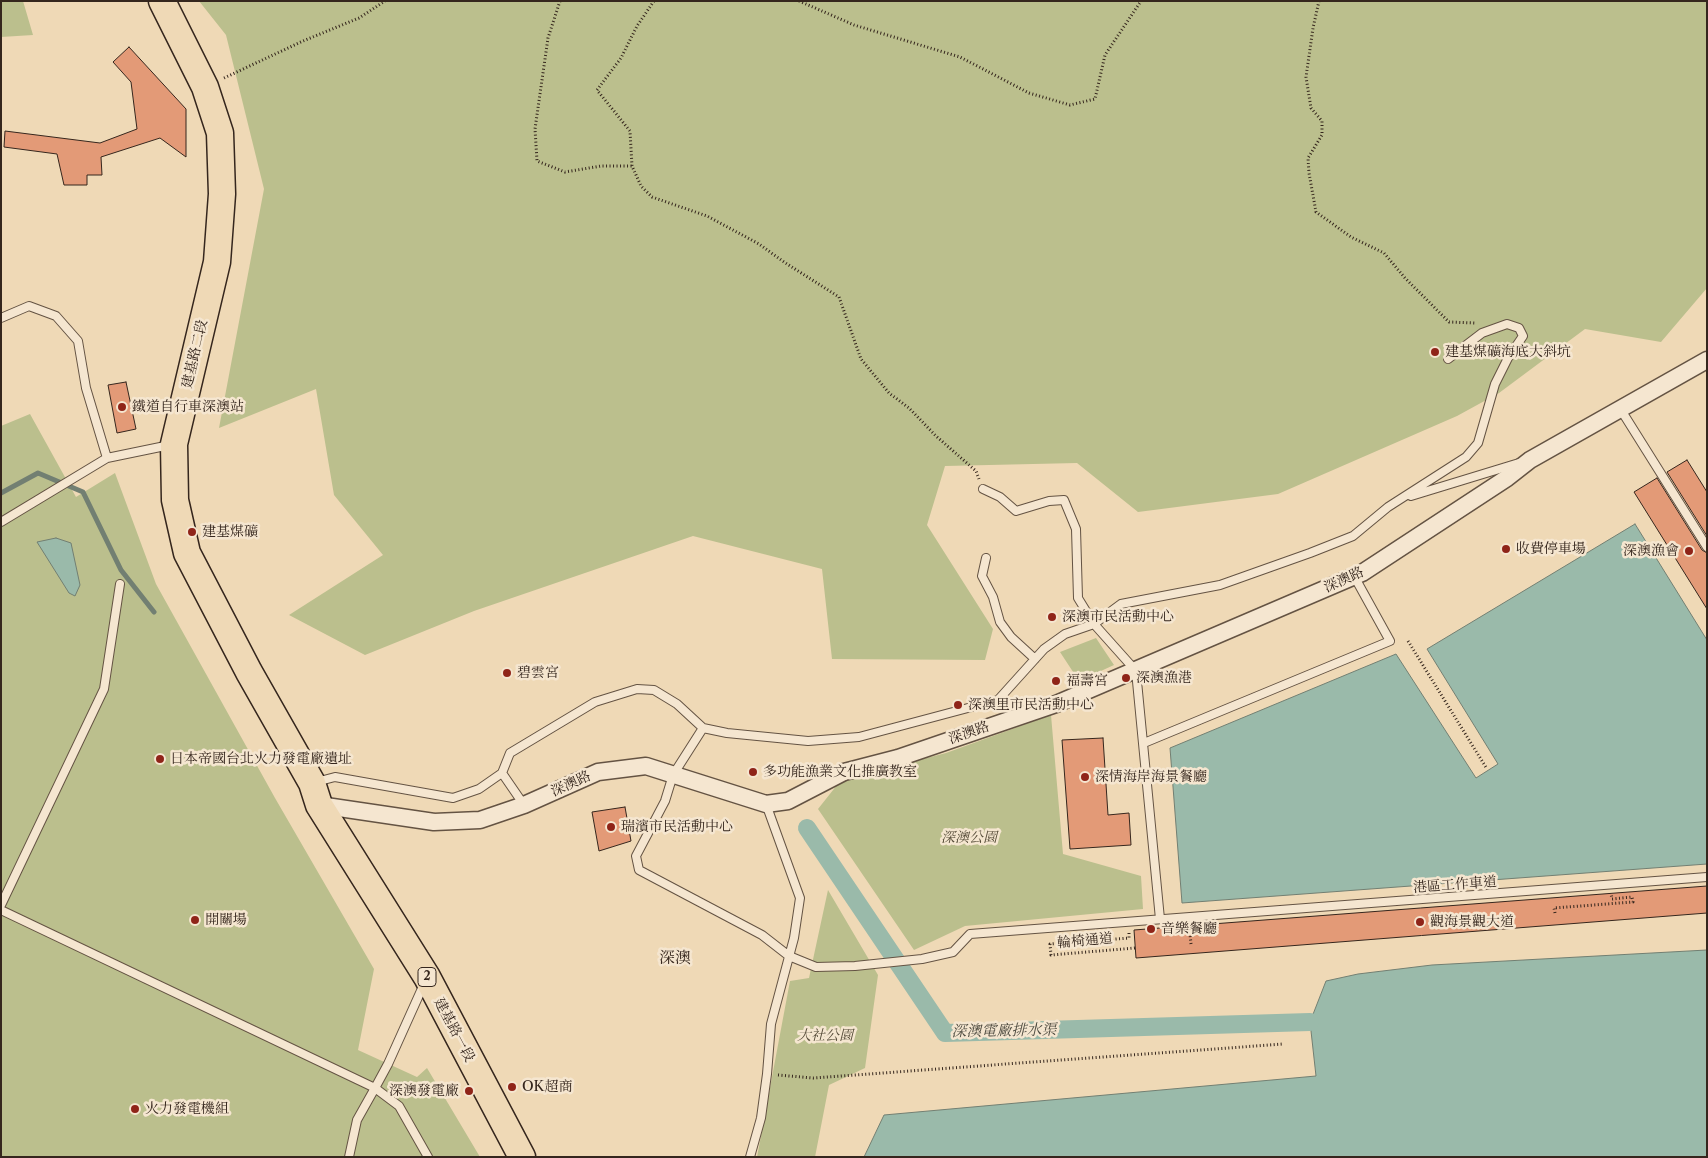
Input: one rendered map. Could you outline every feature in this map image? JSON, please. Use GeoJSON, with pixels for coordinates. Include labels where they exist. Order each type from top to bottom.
{"type":"FeatureCollection","features":[{"type":"Feature","properties":{"kind":"main road","name":"建基路二段"},"geometry":{"type":"LineString","coordinates":[[162,1],[205,87],[220,133],[222,194],[217,262],[174,444],[175,500],[188,553],[248,672],[316,794]]}},
{"type":"Feature","properties":{"kind":"main road","name":"建基路一段"},"geometry":{"type":"LineString","coordinates":[[316,794],[427,977],[522,1157]]}},
{"type":"Feature","properties":{"kind":"street","name":"深澳路"},"geometry":{"type":"LineString","coordinates":[[316,794],[434,822],[480,820],[524,805],[598,772],[646,766],[766,804],[788,801],[844,772],[898,758],[1056,704],[1362,573],[1530,460],[1707,360]]}},
{"type":"Feature","properties":{"kind":"lane"},"geometry":{"type":"LineString","coordinates":[[1,318],[28,306],[56,316],[78,341],[86,388],[107,458]]}},
{"type":"Feature","properties":{"kind":"lane"},"geometry":{"type":"LineString","coordinates":[[316,794],[336,777],[453,798],[479,789],[502,773],[510,753],[595,702],[637,689],[654,690],[677,704],[703,728],[728,733],[808,741],[859,737],[998,700],[1044,649],[1064,634],[1094,624],[1122,604],[1220,585],[1352,536],[1388,507],[1466,457],[1478,443],[1496,384],[1508,358],[1523,336],[1518,328],[1507,324],[1482,333],[1448,359]]}},
{"type":"Feature","properties":{"kind":"lane"},"geometry":{"type":"LineString","coordinates":[[1621,410],[1707,547]]}},
{"type":"Feature","properties":{"kind":"lane"},"geometry":{"type":"LineString","coordinates":[[1,522],[107,458],[174,444]]}},
{"type":"Feature","properties":{"kind":"lane"},"geometry":{"type":"LineString","coordinates":[[1402,499],[1530,460]]}},
{"type":"Feature","properties":{"kind":"lane"},"geometry":{"type":"LineString","coordinates":[[983,488],[1000,497],[1016,511],[1049,501],[1064,500],[1076,529],[1078,598],[1094,624],[1136,671],[1160,919]]}},
{"type":"Feature","properties":{"kind":"lane"},"geometry":{"type":"LineString","coordinates":[[986,558],[982,576],[993,597],[1000,622],[1011,637],[1035,659]]}},
{"type":"Feature","properties":{"kind":"lane"},"geometry":{"type":"LineString","coordinates":[[1144,743],[1390,641],[1354,576]]}},
{"type":"Feature","properties":{"kind":"lane"},"geometry":{"type":"LineString","coordinates":[[1,905],[104,689],[120,584]]}},
{"type":"Feature","properties":{"kind":"lane"},"geometry":{"type":"LineString","coordinates":[[673,776],[703,728]]}},
{"type":"Feature","properties":{"kind":"lane"},"geometry":{"type":"LineString","coordinates":[[502,773],[524,805]]}},
{"type":"Feature","properties":{"kind":"lane","name":"港區工作車道"},"geometry":{"type":"LineString","coordinates":[[673,776],[665,801],[636,856],[639,870],[762,935],[789,956],[816,967],[856,966],[922,959],[953,952],[970,934],[1707,877]]}},
{"type":"Feature","properties":{"kind":"lane"},"geometry":{"type":"LineString","coordinates":[[750,1157],[761,1118],[767,1074],[770,1024],[794,938],[800,898],[766,804]]}},
{"type":"Feature","properties":{"kind":"lane"},"geometry":{"type":"LineString","coordinates":[[1,910],[375,1088],[399,1106],[428,1157]]}},
{"type":"Feature","properties":{"kind":"lane"},"geometry":{"type":"LineString","coordinates":[[349,1157],[357,1120],[388,1064],[427,977]]}},
{"type":"Feature","properties":{"kind":"path"},"geometry":{"type":"LineString","coordinates":[[205,87],[302,40],[359,18],[385,1]]}},
{"type":"Feature","properties":{"kind":"path"},"geometry":{"type":"LineString","coordinates":[[560,1],[548,38],[535,129],[537,161],[565,172],[601,166],[632,166]]}},
{"type":"Feature","properties":{"kind":"path"},"geometry":{"type":"LineString","coordinates":[[654,1],[637,26],[621,58],[597,90],[630,131],[632,166],[641,186],[652,197],[708,216],[759,244],[839,296],[861,359],[889,393],[909,408],[936,436],[976,471],[983,488]]}},
{"type":"Feature","properties":{"kind":"path"},"geometry":{"type":"LineString","coordinates":[[799,1],[854,25],[960,57],[1029,93],[1070,105],[1095,99],[1105,56],[1141,1]]}},
{"type":"Feature","properties":{"kind":"path"},"geometry":{"type":"LineString","coordinates":[[1319,1],[1306,78],[1311,108],[1322,121],[1322,135],[1308,158],[1308,173],[1316,212],[1351,237],[1384,253],[1405,278],[1449,322],[1507,324]]}},
{"type":"Feature","properties":{"kind":"path"},"geometry":{"type":"LineString","coordinates":[[1408,641],[1487,769]]}},
{"type":"Feature","properties":{"kind":"path"},"geometry":{"type":"LineString","coordinates":[[1555,913],[1554,908],[1633,902],[1632,897],[1612,899]]}},
{"type":"Feature","properties":{"kind":"path","name":"輪椅通道"},"geometry":{"type":"LineString","coordinates":[[1128,923],[1129,938],[1050,944],[1051,955],[1135,948]]}},
{"type":"Feature","properties":{"kind":"path"},"geometry":{"type":"LineString","coordinates":[[1191,944],[1190,934],[1208,932],[1207,926],[1198,927]]}},
{"type":"Feature","properties":{"kind":"path"},"geometry":{"type":"LineString","coordinates":[[767,1074],[813,1078],[1283,1044]]}},
{"type":"Feature","properties":{"kind":"green space"},"geometry":{"type":"Polygon","coordinates":[[[1,1],[23,1],[33,35],[1,37],[1,1]]]}},
{"type":"Feature","properties":{"kind":"green space"},"geometry":{"type":"Polygon","coordinates":[[[199,1],[1707,1],[1707,288],[1661,342],[1585,329],[1499,393],[1457,416],[1278,494],[1138,512],[1077,463],[945,466],[927,525],[993,629],[985,660],[832,659],[822,569],[693,536],[474,611],[365,655],[289,615],[383,555],[334,495],[316,389],[219,428],[264,189],[226,35],[199,1]]]}},
{"type":"Feature","properties":{"kind":"green space"},"geometry":{"type":"Polygon","coordinates":[[[30,414],[76,497],[115,473],[156,584],[275,798],[374,969],[358,1050],[417,1077],[427,1068],[480,1157],[1,1157],[1,426],[30,414]]]}},
{"type":"Feature","properties":{"kind":"green space"},"geometry":{"type":"Polygon","coordinates":[[[1096,638],[1114,665],[1079,681],[1060,652],[1096,638]]]}},
{"type":"Feature","properties":{"kind":"green space","name":"深澳公園"},"geometry":{"type":"Polygon","coordinates":[[[1051,715],[1063,854],[1141,876],[1143,909],[965,926],[914,950],[818,809],[841,780],[946,753],[1051,715]]]}},
{"type":"Feature","properties":{"kind":"green space","name":"大社公園"},"geometry":{"type":"Polygon","coordinates":[[[828,890],[878,975],[865,1068],[829,1085],[815,1157],[757,1157],[790,981],[809,978],[828,890]]]}},
{"type":"Feature","properties":{"kind":"shaded area"},"geometry":{"type":"Polygon","coordinates":[[[1635,524],[1707,640],[1707,864],[1182,903],[1170,748],[1396,654],[1476,778],[1498,764],[1427,649],[1635,524]]]}},
{"type":"Feature","properties":{"kind":"shaded area"},"geometry":{"type":"Polygon","coordinates":[[[56,538],[71,543],[80,585],[75,596],[69,593],[37,542],[56,538]]]}},
{"type":"Feature","properties":{"kind":"shaded area"},"geometry":{"type":"Polygon","coordinates":[[[1707,950],[1707,1157],[864,1157],[884,1115],[1316,1076],[1310,1022],[1326,981],[1358,974],[1432,965],[1707,950]]]}},
{"type":"Feature","properties":{"kind":"building"},"geometry":{"type":"Polygon","coordinates":[[[129,47],[186,109],[186,157],[160,138],[101,157],[102,175],[87,175],[87,185],[64,185],[57,154],[4,147],[5,131],[100,143],[137,129],[131,82],[113,62],[129,47]]]}},
{"type":"Feature","properties":{"kind":"building","name":"鐵道自行車深澳站"},"geometry":{"type":"Polygon","coordinates":[[[126,382],[136,429],[117,433],[108,385],[126,382]]]}},
{"type":"Feature","properties":{"kind":"building"},"geometry":{"type":"Polygon","coordinates":[[[1687,460],[1707,492],[1707,536],[1667,472],[1687,460]]]}},
{"type":"Feature","properties":{"kind":"building"},"geometry":{"type":"Polygon","coordinates":[[[1657,478],[1702,550],[1707,553],[1707,609],[1634,492],[1657,478]]]}},
{"type":"Feature","properties":{"kind":"building","name":"深情海岸海景餐廳"},"geometry":{"type":"Polygon","coordinates":[[[1103,738],[1108,815],[1129,813],[1131,845],[1070,849],[1062,740],[1103,738]]]}},
{"type":"Feature","properties":{"kind":"building","name":"瑞濱市民活動中心"},"geometry":{"type":"Polygon","coordinates":[[[625,807],[631,841],[599,851],[592,812],[625,807]]]}},
{"type":"Feature","properties":{"kind":"building","name":"觀海景觀大道"},"geometry":{"type":"Polygon","coordinates":[[[1707,886],[1707,913],[1136,958],[1134,930],[1707,886]]]}},
{"type":"Feature","properties":{"kind":"waterway","name":"深澳電廠排水渠"},"geometry":{"type":"LineString","coordinates":[[1,493],[38,473],[83,492],[121,570],[154,612]]}},
{"type":"Feature","properties":{"kind":"waterway","name":"深澳電廠排水渠"},"geometry":{"type":"LineString","coordinates":[[807,828],[945,1033],[1310,1022]]}},
{"type":"Feature","properties":{"kind":"place","name":"建基煤礦海底大斜坑"},"geometry":{"type":"Point","coordinates":[1435,352]}},
{"type":"Feature","properties":{"kind":"place","name":"鐵道自行車深澳站"},"geometry":{"type":"Point","coordinates":[122,407]}},
{"type":"Feature","properties":{"kind":"place","name":"建基煤礦"},"geometry":{"type":"Point","coordinates":[192,532]}},
{"type":"Feature","properties":{"kind":"place","name":"收費停車場"},"geometry":{"type":"Point","coordinates":[1506,549]}},
{"type":"Feature","properties":{"kind":"place","name":"深澳漁會"},"geometry":{"type":"Point","coordinates":[1689,551]}},
{"type":"Feature","properties":{"kind":"place","name":"深澳市民活動中心"},"geometry":{"type":"Point","coordinates":[1052,617]}},
{"type":"Feature","properties":{"kind":"place","name":"碧雲宮"},"geometry":{"type":"Point","coordinates":[507,673]}},
{"type":"Feature","properties":{"kind":"place","name":"深澳漁港"},"geometry":{"type":"Point","coordinates":[1126,678]}},
{"type":"Feature","properties":{"kind":"place","name":"福壽宮"},"geometry":{"type":"Point","coordinates":[1056,681]}},
{"type":"Feature","properties":{"kind":"place","name":"深澳里市民活動中心"},"geometry":{"type":"Point","coordinates":[958,705]}},
{"type":"Feature","properties":{"kind":"place","name":"日本帝國台北火力發電廠遺址"},"geometry":{"type":"Point","coordinates":[160,759]}},
{"type":"Feature","properties":{"kind":"place","name":"多功能漁業文化推廣教室"},"geometry":{"type":"Point","coordinates":[753,772]}},
{"type":"Feature","properties":{"kind":"place","name":"深情海岸海景餐廳"},"geometry":{"type":"Point","coordinates":[1085,777]}},
{"type":"Feature","properties":{"kind":"place","name":"瑞濱市民活動中心"},"geometry":{"type":"Point","coordinates":[611,827]}},
{"type":"Feature","properties":{"kind":"place","name":"開關場"},"geometry":{"type":"Point","coordinates":[195,920]}},
{"type":"Feature","properties":{"kind":"place","name":"觀海景觀大道"},"geometry":{"type":"Point","coordinates":[1420,922]}},
{"type":"Feature","properties":{"kind":"place","name":"音樂餐廳"},"geometry":{"type":"Point","coordinates":[1151,929]}},
{"type":"Feature","properties":{"kind":"place","name":"OK超商"},"geometry":{"type":"Point","coordinates":[512,1087]}},
{"type":"Feature","properties":{"kind":"place","name":"深澳發電廠"},"geometry":{"type":"Point","coordinates":[469,1091]}},
{"type":"Feature","properties":{"kind":"place","name":"火力發電機組"},"geometry":{"type":"Point","coordinates":[135,1109]}},
{"type":"Feature","properties":{"kind":"district","name":"深澳"},"geometry":{"type":"Point","coordinates":[675,958]}}]}
